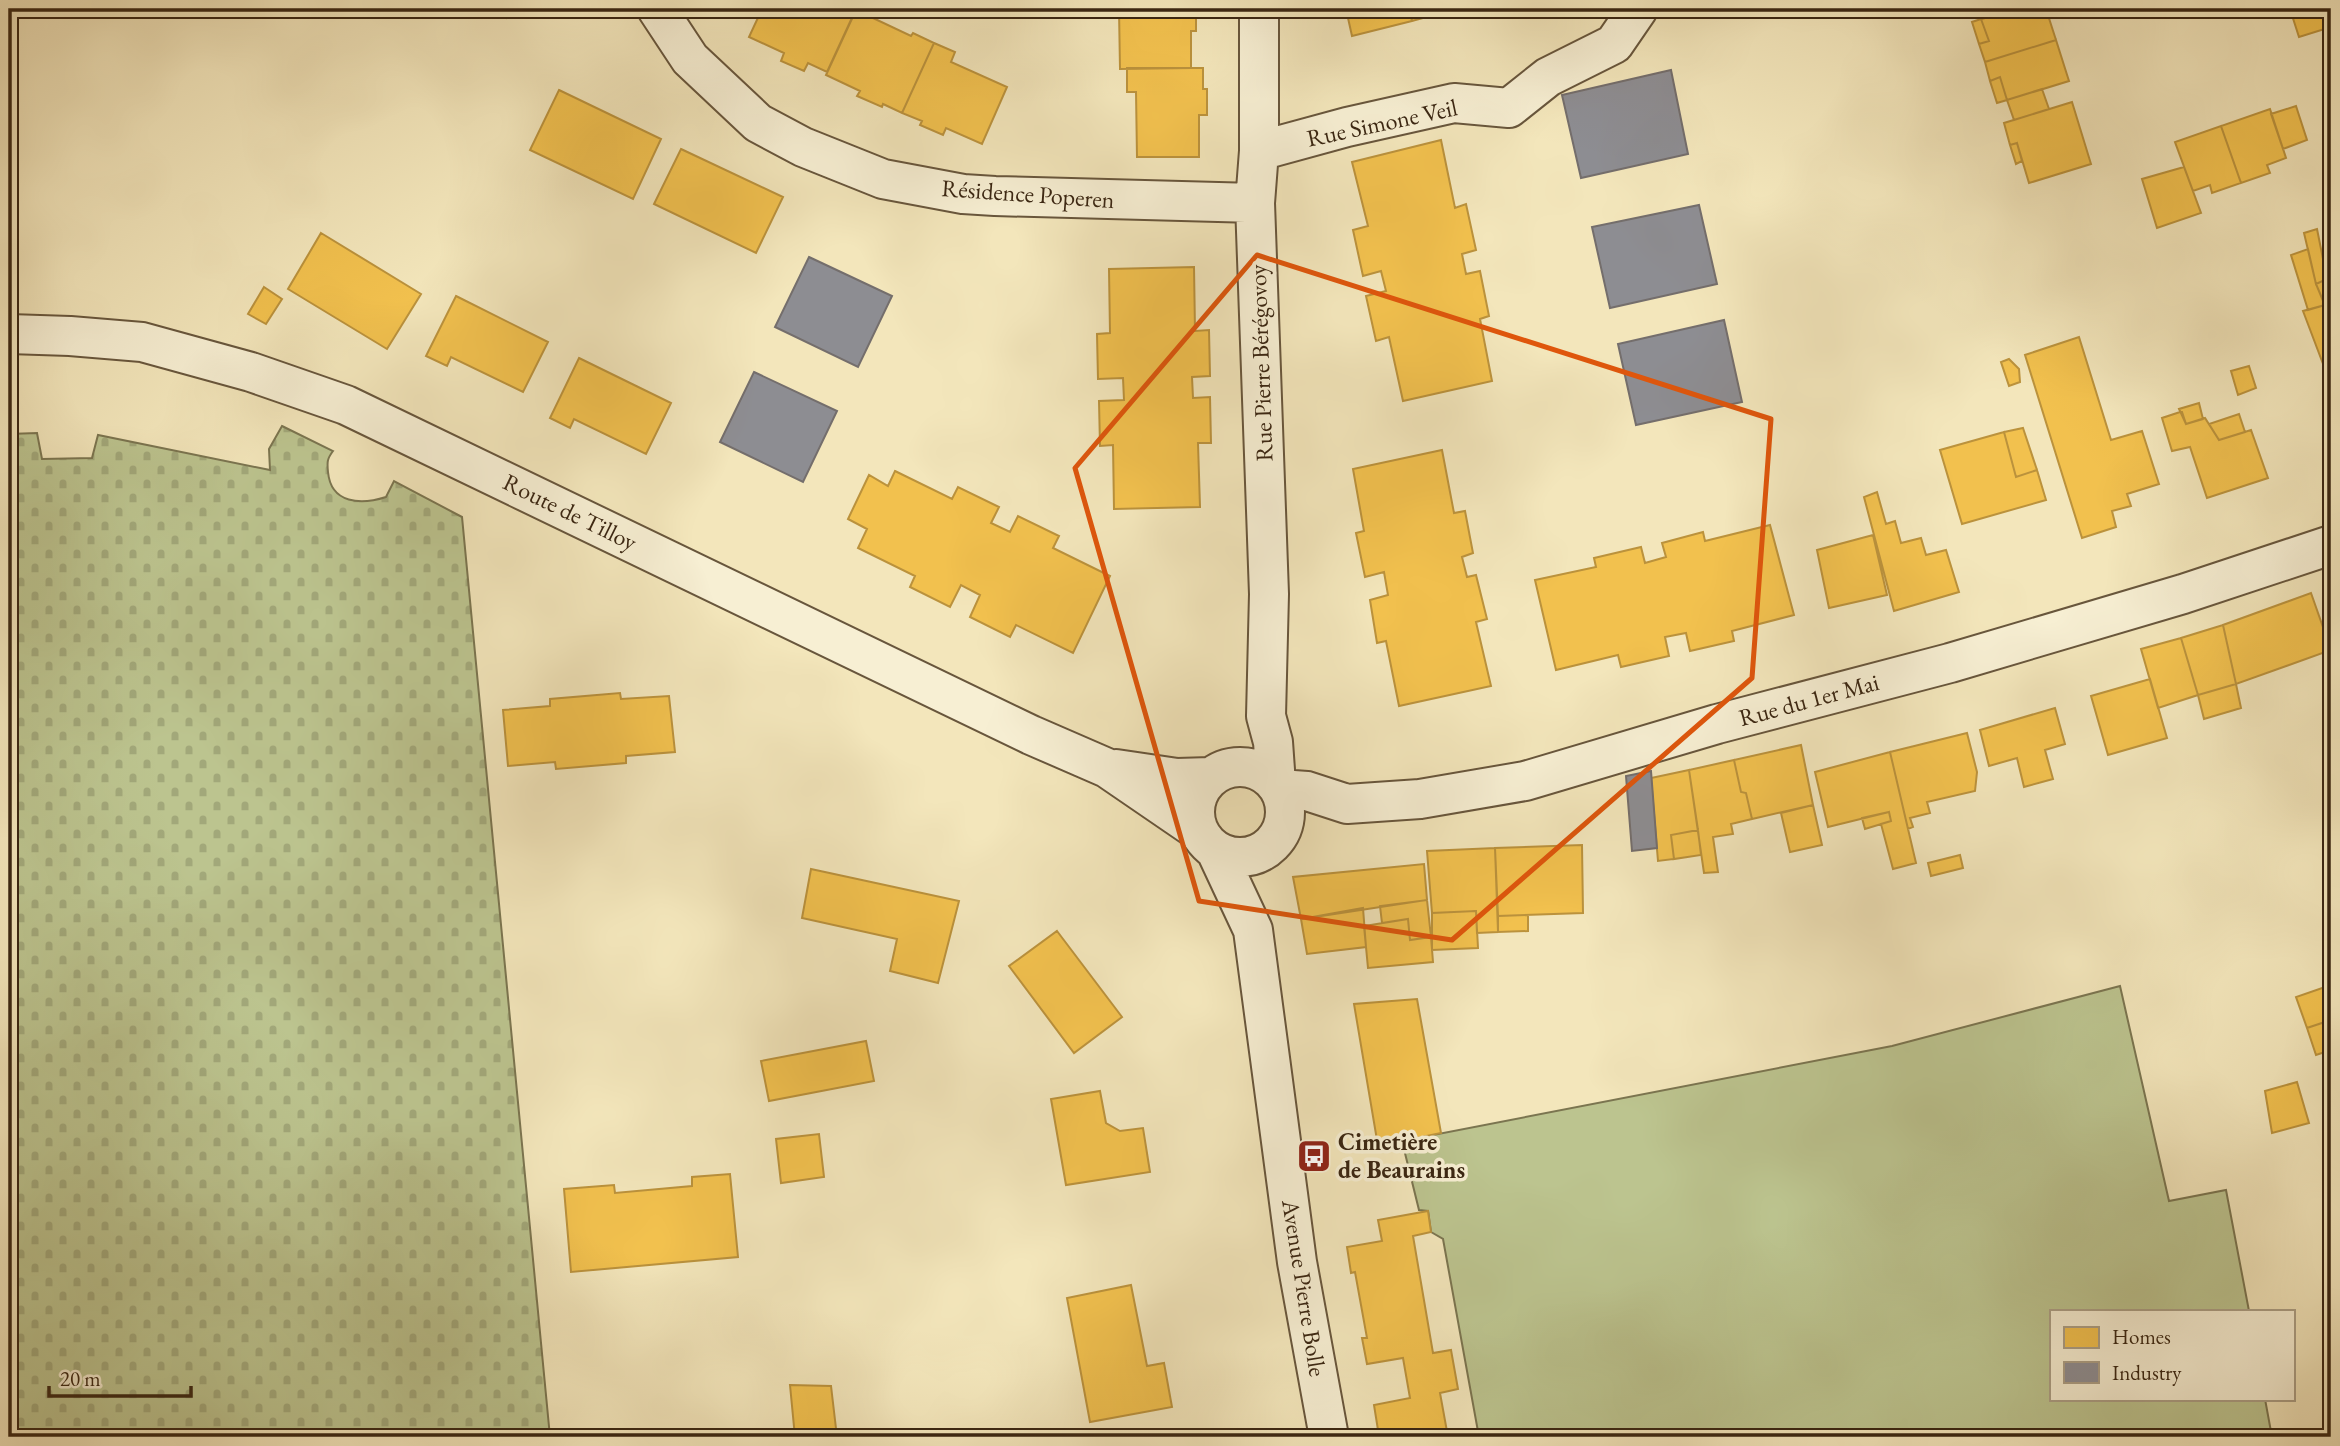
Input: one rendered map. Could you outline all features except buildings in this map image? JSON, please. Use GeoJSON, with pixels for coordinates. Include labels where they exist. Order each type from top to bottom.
{"type":"FeatureCollection","features":[{"type":"Feature","properties":{"kind":"street","name":"Résidence Poperen"},"geometry":{"type":"LineString","coordinates":[[657,9],[690,59],[758,123],[803,147],[883,178],[963,194],[1255,203]]}},
{"type":"Feature","properties":{"kind":"street","name":"Rue Pierre Bérégovoy"},"geometry":{"type":"LineString","coordinates":[[1259,9],[1259,151],[1255,203],[1269,594],[1266,716],[1273,742],[1278,786]]}},
{"type":"Feature","properties":{"kind":"street","name":"Rue Simone Veil"},"geometry":{"type":"LineString","coordinates":[[1259,151],[1347,127],[1454,103],[1509,108],[1548,77],[1614,44],[1638,9]]}},
{"type":"Feature","properties":{"kind":"street","name":"Route de Tilloy"},"geometry":{"type":"LineString","coordinates":[[9,334],[142,342],[271,378],[346,404],[1031,735],[1107,768],[1208,841]]}},
{"type":"Feature","properties":{"kind":"street","name":"Rue du 1er Mai"},"geometry":{"type":"LineString","coordinates":[[1278,786],[1307,791],[1347,804],[1420,799],[1525,780],[1743,717],[1950,663],[2183,594],[2331,545]]}},
{"type":"Feature","properties":{"kind":"street"},"geometry":{"type":"LineString","coordinates":[[1218,773],[1244,767],[1262,772],[1278,786],[1286,811],[1284,823],[1273,844],[1256,855],[1236,857],[1208,841],[1195,812],[1199,793],[1266,716]]}},
{"type":"Feature","properties":{"kind":"street","name":"Route de Tilloy"},"geometry":{"type":"LineString","coordinates":[[1107,768],[1177,778],[1218,773]]}},
{"type":"Feature","properties":{"kind":"street","name":"Avenue Pierre Bolle"},"geometry":{"type":"LineString","coordinates":[[1208,841],[1252,930],[1297,1262],[1329,1437]]}},
{"type":"Feature","properties":{"kind":"street","name":"Avenue Pierre Bolle"},"geometry":{"type":"LineString","coordinates":[[1252,930],[1273,844]]}},
{"type":"Feature","properties":{"kind":"highlighted area"},"geometry":{"type":"Polygon","coordinates":[[[1257,255],[1771,419],[1752,678],[1452,940],[1199,901],[1075,468],[1257,255]]]}},
{"type":"Feature","properties":{"kind":"green space"},"geometry":{"type":"Polygon","coordinates":[[[282,426],[333,451],[328,461],[328,472],[330,483],[341,496],[357,501],[376,500],[386,497],[394,481],[462,517],[550,1437],[9,1437],[9,434],[37,433],[42,459],[92,458],[98,435],[270,470],[269,449],[282,426]]]}},
{"type":"Feature","properties":{"kind":"green space"},"geometry":{"type":"Polygon","coordinates":[[[2120,986],[2169,1201],[2226,1190],[2249,1310],[2050,1310],[2050,1400],[2265,1400],[2272,1437],[1479,1437],[1443,1239],[1431,1232],[1428,1211],[1419,1210],[1402,1141],[1892,1046],[2120,986]]]}},
{"type":"Feature","properties":{"kind":"place","name":"Cimetière de Beaurains"},"geometry":{"type":"Point","coordinates":[1314,1156]}}]}
